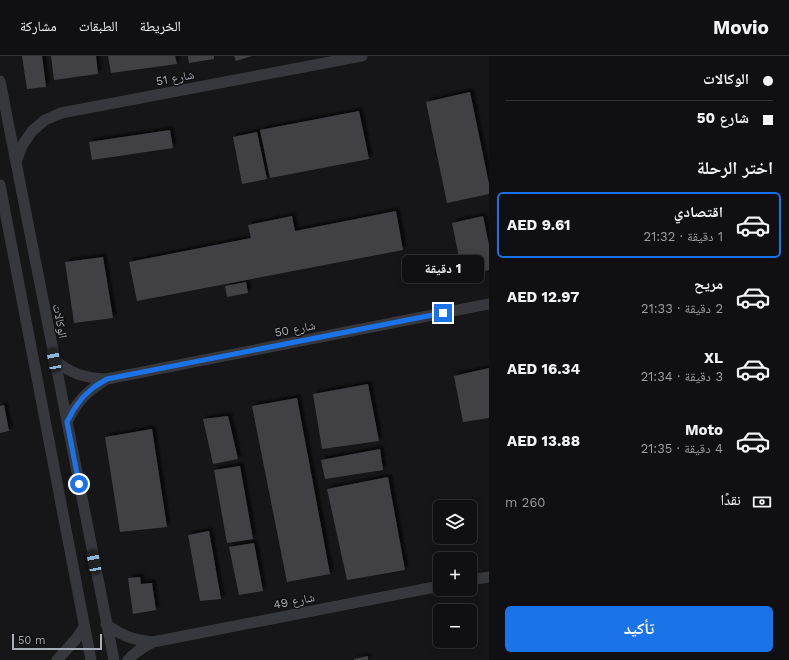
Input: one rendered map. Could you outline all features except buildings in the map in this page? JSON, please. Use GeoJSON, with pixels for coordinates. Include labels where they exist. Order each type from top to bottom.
{"type":"FeatureCollection","features":[{"type":"Feature","properties":{"kind":"street","name":"شارع 51"},"geometry":{"type":"LineString","coordinates":[[16,162],[22,146],[32,132],[45,120],[61,113],[362,56]]}},
{"type":"Feature","properties":{"kind":"street","name":"الوكالات"},"geometry":{"type":"LineString","coordinates":[[0,81],[114,660]]}},
{"type":"Feature","properties":{"kind":"street"},"geometry":{"type":"LineString","coordinates":[[0,185],[91,660]]}},
{"type":"Feature","properties":{"kind":"street","name":"شارع 50"},"geometry":{"type":"LineString","coordinates":[[54,360],[78,375],[107,379],[489,304]]}},
{"type":"Feature","properties":{"kind":"street","name":"شارع 50"},"geometry":{"type":"LineString","coordinates":[[67,422],[83,397],[94,387],[107,379]]}},
{"type":"Feature","properties":{"kind":"street"},"geometry":{"type":"LineString","coordinates":[[477,579],[489,577]]}},
{"type":"Feature","properties":{"kind":"street","name":"شارع 49"},"geometry":{"type":"LineString","coordinates":[[106,624],[116,632],[128,637],[140,641],[153,642],[433,587]]}},
{"type":"Feature","properties":{"kind":"street"},"geometry":{"type":"LineString","coordinates":[[57,660],[77,638],[84,627]]}},
{"type":"Feature","properties":{"kind":"street","name":"شارع 49"},"geometry":{"type":"LineString","coordinates":[[128,660],[141,648],[153,642]]}},
{"type":"Feature","properties":{"kind":"route"},"geometry":{"type":"LineString","coordinates":[[79,484],[67,422],[83,397],[94,387],[107,379],[443,313]]}}]}
